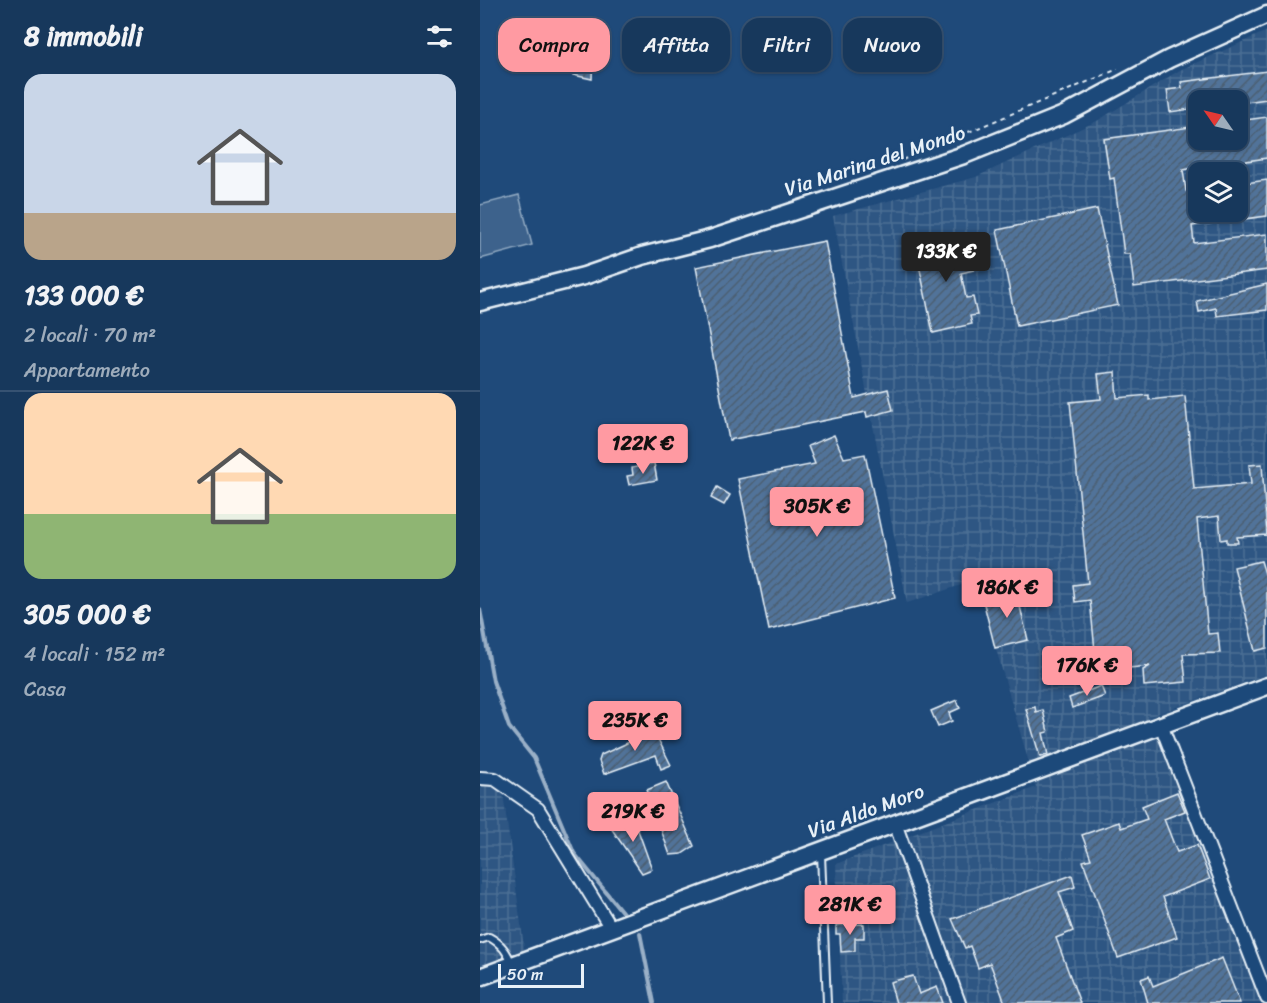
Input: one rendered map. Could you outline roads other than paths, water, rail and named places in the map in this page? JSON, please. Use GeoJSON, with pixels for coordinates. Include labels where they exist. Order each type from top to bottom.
{"type":"FeatureCollection","features":[{"type":"Feature","properties":{"kind":"main road","name":"Via Marina del Mondo"},"geometry":{"type":"LineString","coordinates":[[480,302],[584,276],[642,256],[710,239],[964,155],[1064,115],[1169,59],[1267,15]]}},
{"type":"Feature","properties":{"kind":"main road","name":"Via Aldo Moro"},"geometry":{"type":"LineString","coordinates":[[480,977],[1267,686]]}},
{"type":"Feature","properties":{"kind":"street"},"geometry":{"type":"LineString","coordinates":[[1161,725],[1267,998]]}},
{"type":"Feature","properties":{"kind":"street"},"geometry":{"type":"LineString","coordinates":[[480,778],[495,779],[538,809],[611,928]]}},
{"type":"Feature","properties":{"kind":"street"},"geometry":{"type":"LineString","coordinates":[[895,823],[958,1003]]}},
{"type":"Feature","properties":{"kind":"lane"},"geometry":{"type":"LineString","coordinates":[[821,850],[827,1003]]}},
{"type":"Feature","properties":{"kind":"lane"},"geometry":{"type":"LineString","coordinates":[[480,940],[489,938],[497,941],[506,951],[512,965]]}},
{"type":"Feature","properties":{"kind":"waterway"},"geometry":{"type":"LineString","coordinates":[[480,609],[493,681],[509,727],[534,758],[574,853],[623,913]]}},
{"type":"Feature","properties":{"kind":"waterway"},"geometry":{"type":"LineString","coordinates":[[640,933],[654,1003]]}}]}
